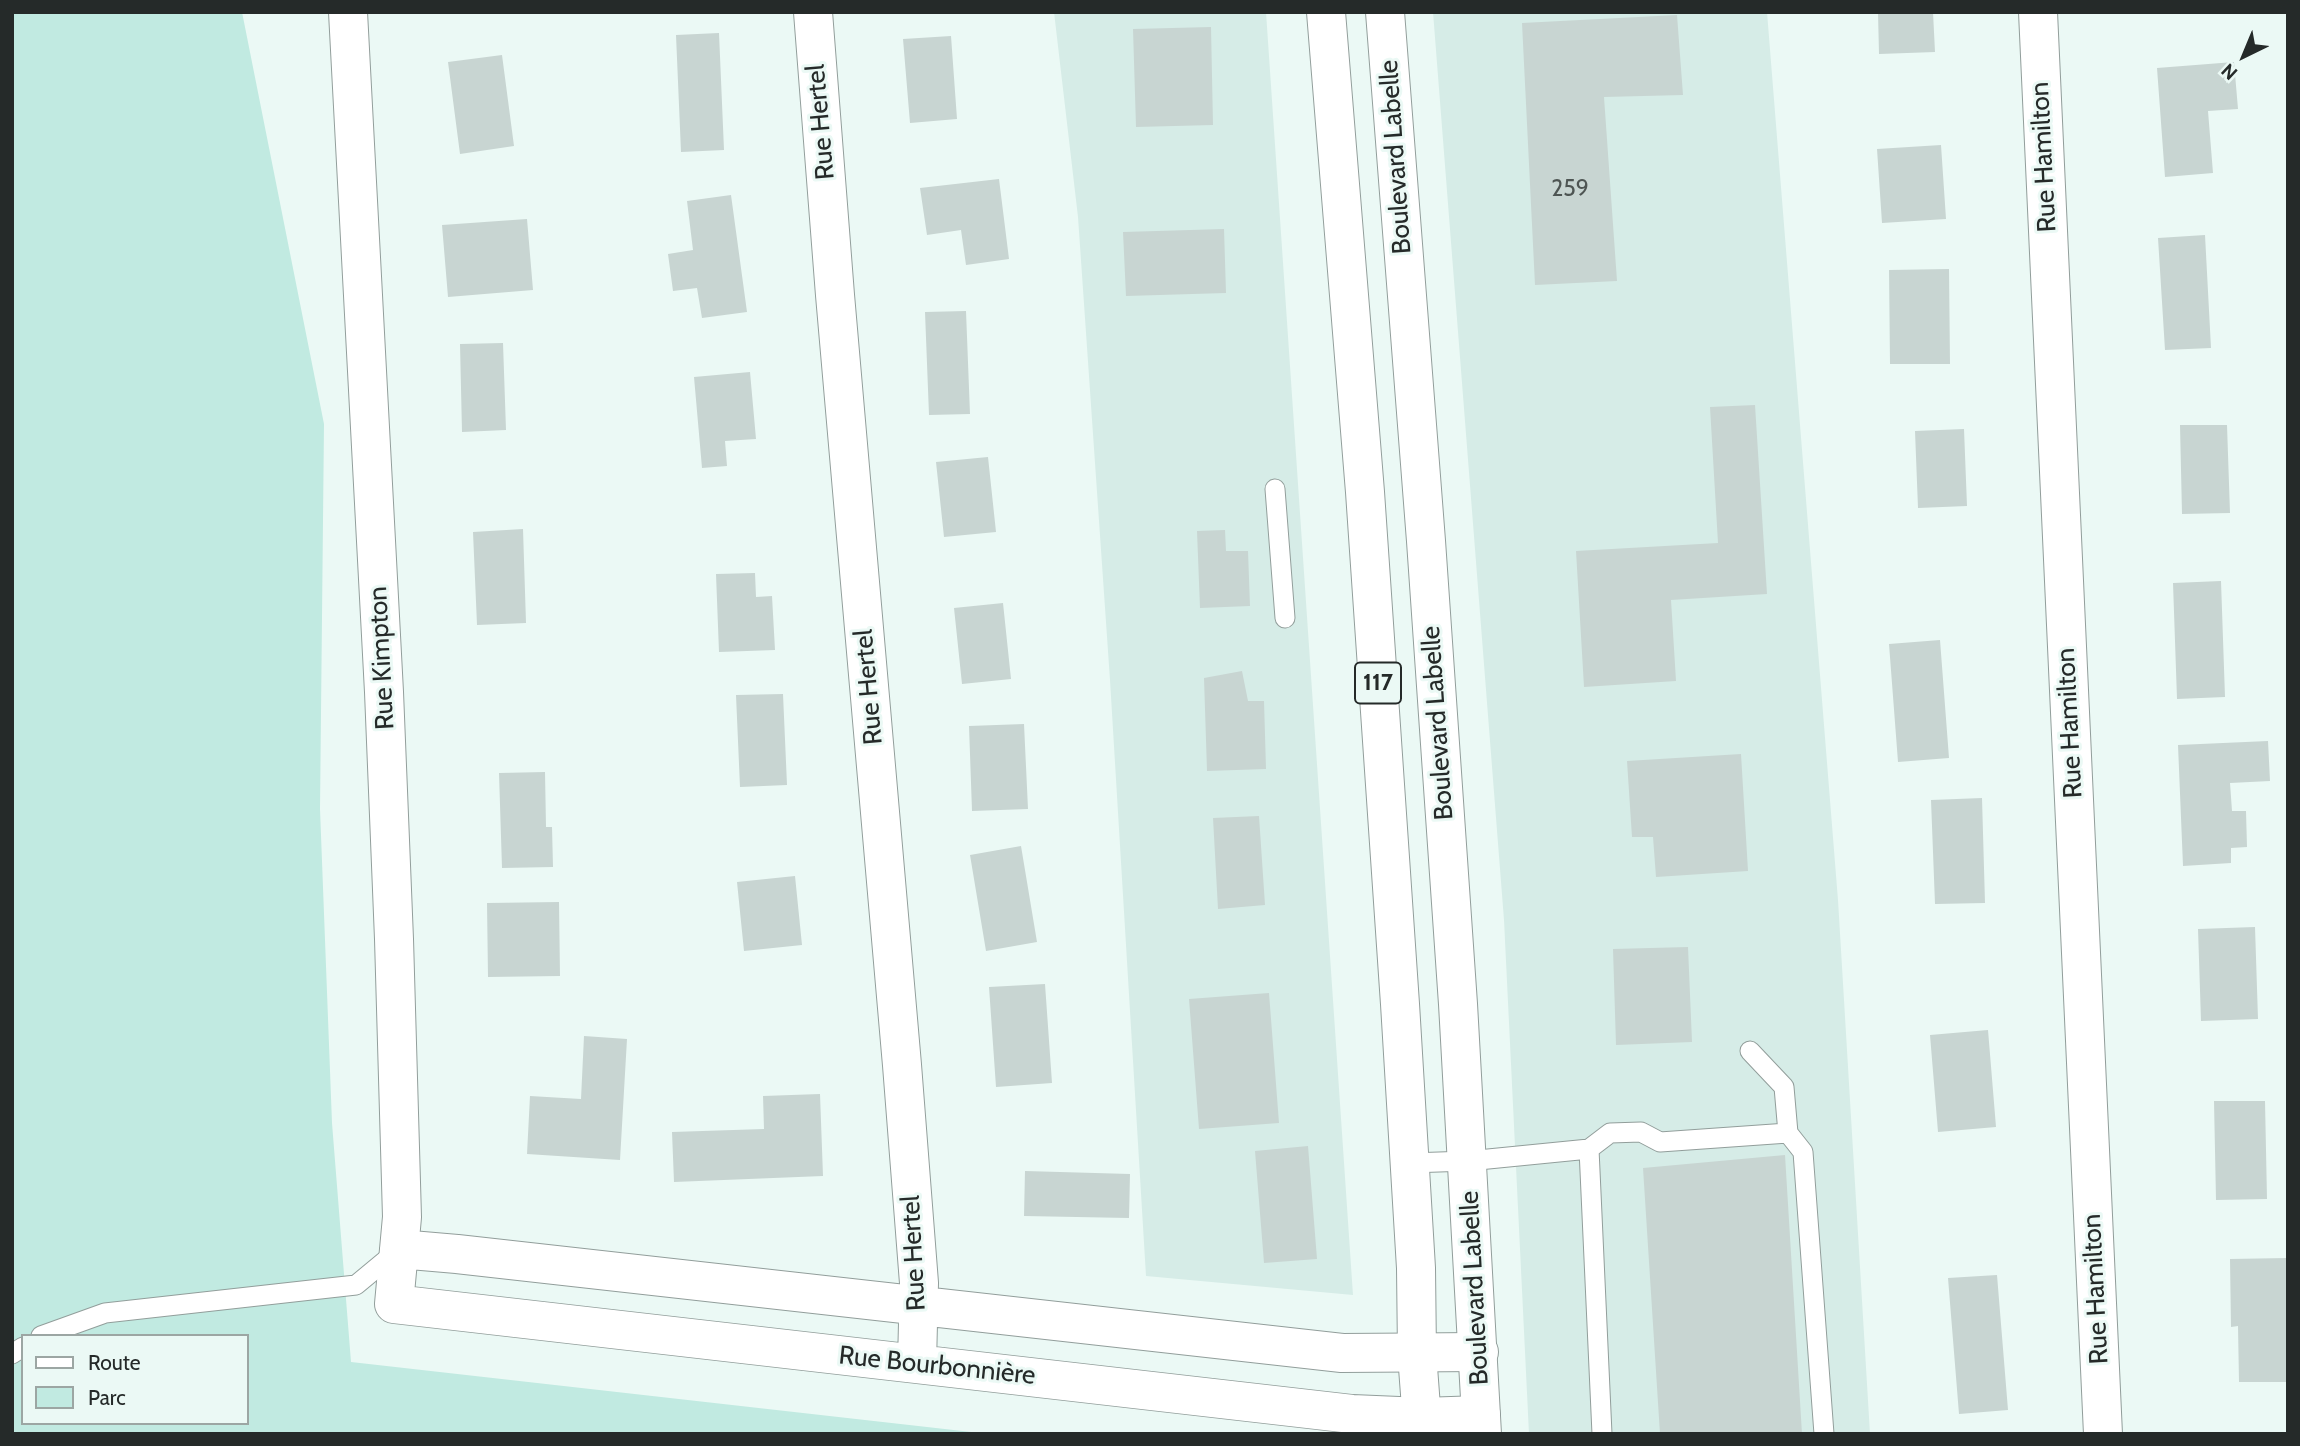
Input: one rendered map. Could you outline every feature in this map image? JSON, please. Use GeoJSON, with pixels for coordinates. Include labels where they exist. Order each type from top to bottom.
{"type":"FeatureCollection","features":[{"type":"Feature","properties":{"kind":"street","name":"Rue Kimpton"},"geometry":{"type":"LineString","coordinates":[[348,12],[385,712],[402,1217],[394,1304]]}},
{"type":"Feature","properties":{"kind":"street","name":"Rue Hertel"},"geometry":{"type":"LineString","coordinates":[[813,12],[902,1065],[919,1307],[917,1363]]}},
{"type":"Feature","properties":{"kind":"street","name":"117"},"geometry":{"type":"LineString","coordinates":[[1326,12],[1366,502],[1416,1268],[1422,1425]]}},
{"type":"Feature","properties":{"kind":"street","name":"Boulevard Labelle"},"geometry":{"type":"LineString","coordinates":[[1384,12],[1425,528],[1468,1161],[1482,1424]]}},
{"type":"Feature","properties":{"kind":"street","name":"Rue Hamilton"},"geometry":{"type":"LineString","coordinates":[[2038,12],[2103,1434]]}},
{"type":"Feature","properties":{"kind":"street"},"geometry":{"type":"LineString","coordinates":[[399,1249],[1342,1353],[1479,1352]]}},
{"type":"Feature","properties":{"kind":"street","name":"Rue Bourbonnière"},"geometry":{"type":"LineString","coordinates":[[394,1304],[1352,1414],[1422,1425],[1482,1424]]}},
{"type":"Feature","properties":{"kind":"lane"},"geometry":{"type":"LineString","coordinates":[[1275,489],[1285,618]]}},
{"type":"Feature","properties":{"kind":"lane"},"geometry":{"type":"LineString","coordinates":[[1750,1051],[1784,1087],[1787,1133],[1803,1152],[1824,1434]]}},
{"type":"Feature","properties":{"kind":"lane"},"geometry":{"type":"LineString","coordinates":[[1409,1163],[1468,1161],[1589,1149],[1610,1133],[1641,1132],[1660,1142],[1787,1133]]}},
{"type":"Feature","properties":{"kind":"lane"},"geometry":{"type":"LineString","coordinates":[[1589,1149],[1602,1434]]}},
{"type":"Feature","properties":{"kind":"lane"},"geometry":{"type":"LineString","coordinates":[[356,1285],[399,1249]]}},
{"type":"Feature","properties":{"kind":"lane"},"geometry":{"type":"LineString","coordinates":[[46,1334],[105,1312],[356,1285],[394,1304]]}},
{"type":"Feature","properties":{"kind":"shaded area"},"geometry":{"type":"Polygon","coordinates":[[[1054,12],[1266,12],[1353,1295],[1146,1276],[1110,680],[1078,217],[1054,12]]]}},
{"type":"Feature","properties":{"kind":"shaded area"},"geometry":{"type":"Polygon","coordinates":[[[1433,12],[1767,12],[1838,900],[1870,1434],[1529,1434],[1504,920],[1433,12]]]}},
{"type":"Feature","properties":{"kind":"green space"},"geometry":{"type":"Polygon","coordinates":[[[12,12],[242,12],[324,424],[320,809],[332,1123],[351,1362],[989,1434],[12,1434],[12,12]]]}},
{"type":"Feature","properties":{"kind":"building"},"geometry":{"type":"Polygon","coordinates":[[[1878,12],[1933,12],[1935,52],[1879,54],[1878,12]]]}},
{"type":"Feature","properties":{"kind":"building"},"geometry":{"type":"Polygon","coordinates":[[[1677,15],[1683,95],[1604,97],[1617,281],[1535,285],[1522,23],[1677,15]]]}},
{"type":"Feature","properties":{"kind":"building"},"geometry":{"type":"Polygon","coordinates":[[[1211,27],[1213,125],[1136,127],[1133,29],[1211,27]]]}},
{"type":"Feature","properties":{"kind":"building"},"geometry":{"type":"Polygon","coordinates":[[[719,33],[724,150],[681,152],[676,35],[719,33]]]}},
{"type":"Feature","properties":{"kind":"building"},"geometry":{"type":"Polygon","coordinates":[[[951,36],[957,119],[910,123],[903,39],[951,36]]]}},
{"type":"Feature","properties":{"kind":"building"},"geometry":{"type":"Polygon","coordinates":[[[502,55],[514,146],[460,154],[448,62],[502,55]]]}},
{"type":"Feature","properties":{"kind":"building"},"geometry":{"type":"Polygon","coordinates":[[[2234,62],[2238,109],[2208,111],[2213,173],[2165,177],[2157,68],[2234,62]]]}},
{"type":"Feature","properties":{"kind":"building"},"geometry":{"type":"Polygon","coordinates":[[[1941,145],[1946,219],[1882,223],[1877,149],[1941,145]]]}},
{"type":"Feature","properties":{"kind":"building"},"geometry":{"type":"Polygon","coordinates":[[[999,179],[1009,259],[966,265],[961,230],[927,235],[920,188],[999,179]]]}},
{"type":"Feature","properties":{"kind":"building"},"geometry":{"type":"Polygon","coordinates":[[[731,195],[747,312],[702,318],[697,288],[673,291],[668,254],[693,250],[687,201],[731,195]]]}},
{"type":"Feature","properties":{"kind":"building"},"geometry":{"type":"Polygon","coordinates":[[[527,219],[533,290],[448,297],[442,225],[527,219]]]}},
{"type":"Feature","properties":{"kind":"building"},"geometry":{"type":"Polygon","coordinates":[[[1224,229],[1226,293],[1126,296],[1123,232],[1224,229]]]}},
{"type":"Feature","properties":{"kind":"building"},"geometry":{"type":"Polygon","coordinates":[[[2205,235],[2211,348],[2165,350],[2158,238],[2205,235]]]}},
{"type":"Feature","properties":{"kind":"building"},"geometry":{"type":"Polygon","coordinates":[[[1949,269],[1950,364],[1890,364],[1889,270],[1949,269]]]}},
{"type":"Feature","properties":{"kind":"building"},"geometry":{"type":"Polygon","coordinates":[[[966,311],[970,414],[929,415],[925,312],[966,311]]]}},
{"type":"Feature","properties":{"kind":"building"},"geometry":{"type":"Polygon","coordinates":[[[503,343],[506,430],[462,432],[460,344],[503,343]]]}},
{"type":"Feature","properties":{"kind":"building"},"geometry":{"type":"Polygon","coordinates":[[[750,372],[756,439],[725,441],[727,466],[702,468],[694,377],[750,372]]]}},
{"type":"Feature","properties":{"kind":"building"},"geometry":{"type":"Polygon","coordinates":[[[1755,405],[1767,594],[1671,600],[1676,681],[1584,687],[1576,551],[1718,543],[1710,407],[1755,405]]]}},
{"type":"Feature","properties":{"kind":"building"},"geometry":{"type":"Polygon","coordinates":[[[2180,425],[2227,425],[2230,513],[2182,514],[2180,425]]]}},
{"type":"Feature","properties":{"kind":"building"},"geometry":{"type":"Polygon","coordinates":[[[1964,429],[1967,506],[1918,508],[1915,431],[1964,429]]]}},
{"type":"Feature","properties":{"kind":"building"},"geometry":{"type":"Polygon","coordinates":[[[988,457],[996,532],[944,537],[936,462],[988,457]]]}},
{"type":"Feature","properties":{"kind":"building"},"geometry":{"type":"Polygon","coordinates":[[[523,529],[526,623],[477,625],[473,532],[523,529]]]}},
{"type":"Feature","properties":{"kind":"building"},"geometry":{"type":"Polygon","coordinates":[[[1225,530],[1226,551],[1248,551],[1250,606],[1200,608],[1197,531],[1225,530]]]}},
{"type":"Feature","properties":{"kind":"building"},"geometry":{"type":"Polygon","coordinates":[[[755,573],[756,597],[772,596],[775,650],[719,652],[716,574],[755,573]]]}},
{"type":"Feature","properties":{"kind":"building"},"geometry":{"type":"Polygon","coordinates":[[[2221,581],[2225,697],[2177,699],[2173,583],[2221,581]]]}},
{"type":"Feature","properties":{"kind":"building"},"geometry":{"type":"Polygon","coordinates":[[[1003,603],[1011,679],[962,684],[954,608],[1003,603]]]}},
{"type":"Feature","properties":{"kind":"building"},"geometry":{"type":"Polygon","coordinates":[[[1940,640],[1949,758],[1898,762],[1889,644],[1940,640]]]}},
{"type":"Feature","properties":{"kind":"building"},"geometry":{"type":"Polygon","coordinates":[[[1242,671],[1248,701],[1264,701],[1266,769],[1207,771],[1204,678],[1242,671]]]}},
{"type":"Feature","properties":{"kind":"building"},"geometry":{"type":"Polygon","coordinates":[[[783,694],[787,785],[740,787],[736,695],[783,694]]]}},
{"type":"Feature","properties":{"kind":"building"},"geometry":{"type":"Polygon","coordinates":[[[1024,724],[1028,809],[972,811],[969,726],[1024,724]]]}},
{"type":"Feature","properties":{"kind":"building"},"geometry":{"type":"Polygon","coordinates":[[[2268,741],[2270,781],[2230,783],[2232,811],[2246,811],[2247,847],[2231,848],[2231,863],[2183,866],[2178,745],[2268,741]]]}},
{"type":"Feature","properties":{"kind":"building"},"geometry":{"type":"Polygon","coordinates":[[[1741,754],[1748,871],[1656,877],[1653,837],[1632,837],[1627,761],[1741,754]]]}},
{"type":"Feature","properties":{"kind":"building"},"geometry":{"type":"Polygon","coordinates":[[[545,772],[546,827],[552,827],[553,867],[502,868],[499,773],[545,772]]]}},
{"type":"Feature","properties":{"kind":"building"},"geometry":{"type":"Polygon","coordinates":[[[1982,798],[1985,903],[1935,904],[1931,800],[1982,798]]]}},
{"type":"Feature","properties":{"kind":"building"},"geometry":{"type":"Polygon","coordinates":[[[1259,816],[1265,905],[1218,909],[1213,818],[1259,816]]]}},
{"type":"Feature","properties":{"kind":"building"},"geometry":{"type":"Polygon","coordinates":[[[1021,846],[1037,942],[986,951],[970,855],[1021,846]]]}},
{"type":"Feature","properties":{"kind":"building"},"geometry":{"type":"Polygon","coordinates":[[[795,876],[802,945],[744,951],[737,882],[795,876]]]}},
{"type":"Feature","properties":{"kind":"building"},"geometry":{"type":"Polygon","coordinates":[[[559,902],[560,976],[488,977],[487,903],[559,902]]]}},
{"type":"Feature","properties":{"kind":"building"},"geometry":{"type":"Polygon","coordinates":[[[2255,927],[2258,1019],[2201,1021],[2198,929],[2255,927]]]}},
{"type":"Feature","properties":{"kind":"building"},"geometry":{"type":"Polygon","coordinates":[[[1688,947],[1692,1042],[1616,1045],[1613,949],[1688,947]]]}},
{"type":"Feature","properties":{"kind":"building"},"geometry":{"type":"Polygon","coordinates":[[[1045,984],[1052,1083],[996,1087],[989,987],[1045,984]]]}},
{"type":"Feature","properties":{"kind":"building"},"geometry":{"type":"Polygon","coordinates":[[[1269,993],[1279,1123],[1199,1129],[1189,999],[1269,993]]]}},
{"type":"Feature","properties":{"kind":"building"},"geometry":{"type":"Polygon","coordinates":[[[1988,1030],[1996,1127],[1938,1132],[1930,1035],[1988,1030]]]}},
{"type":"Feature","properties":{"kind":"building"},"geometry":{"type":"Polygon","coordinates":[[[584,1036],[627,1039],[620,1160],[527,1154],[530,1096],[581,1099],[584,1036]]]}},
{"type":"Feature","properties":{"kind":"building"},"geometry":{"type":"Polygon","coordinates":[[[820,1094],[823,1176],[674,1182],[672,1132],[764,1129],[763,1096],[820,1094]]]}},
{"type":"Feature","properties":{"kind":"building"},"geometry":{"type":"Polygon","coordinates":[[[2214,1101],[2265,1101],[2267,1199],[2216,1200],[2214,1101]]]}},
{"type":"Feature","properties":{"kind":"building"},"geometry":{"type":"Polygon","coordinates":[[[1308,1146],[1317,1259],[1264,1263],[1255,1151],[1308,1146]]]}},
{"type":"Feature","properties":{"kind":"building"},"geometry":{"type":"Polygon","coordinates":[[[1785,1155],[1802,1434],[1660,1434],[1643,1168],[1785,1155]]]}},
{"type":"Feature","properties":{"kind":"building"},"geometry":{"type":"Polygon","coordinates":[[[1025,1171],[1130,1174],[1129,1218],[1024,1216],[1025,1171]]]}},
{"type":"Feature","properties":{"kind":"building"},"geometry":{"type":"Polygon","coordinates":[[[2287,1258],[2288,1382],[2239,1382],[2238,1326],[2231,1327],[2230,1259],[2287,1258]]]}},
{"type":"Feature","properties":{"kind":"building"},"geometry":{"type":"Polygon","coordinates":[[[1997,1275],[2008,1410],[1959,1414],[1948,1278],[1997,1275]]]}}]}
